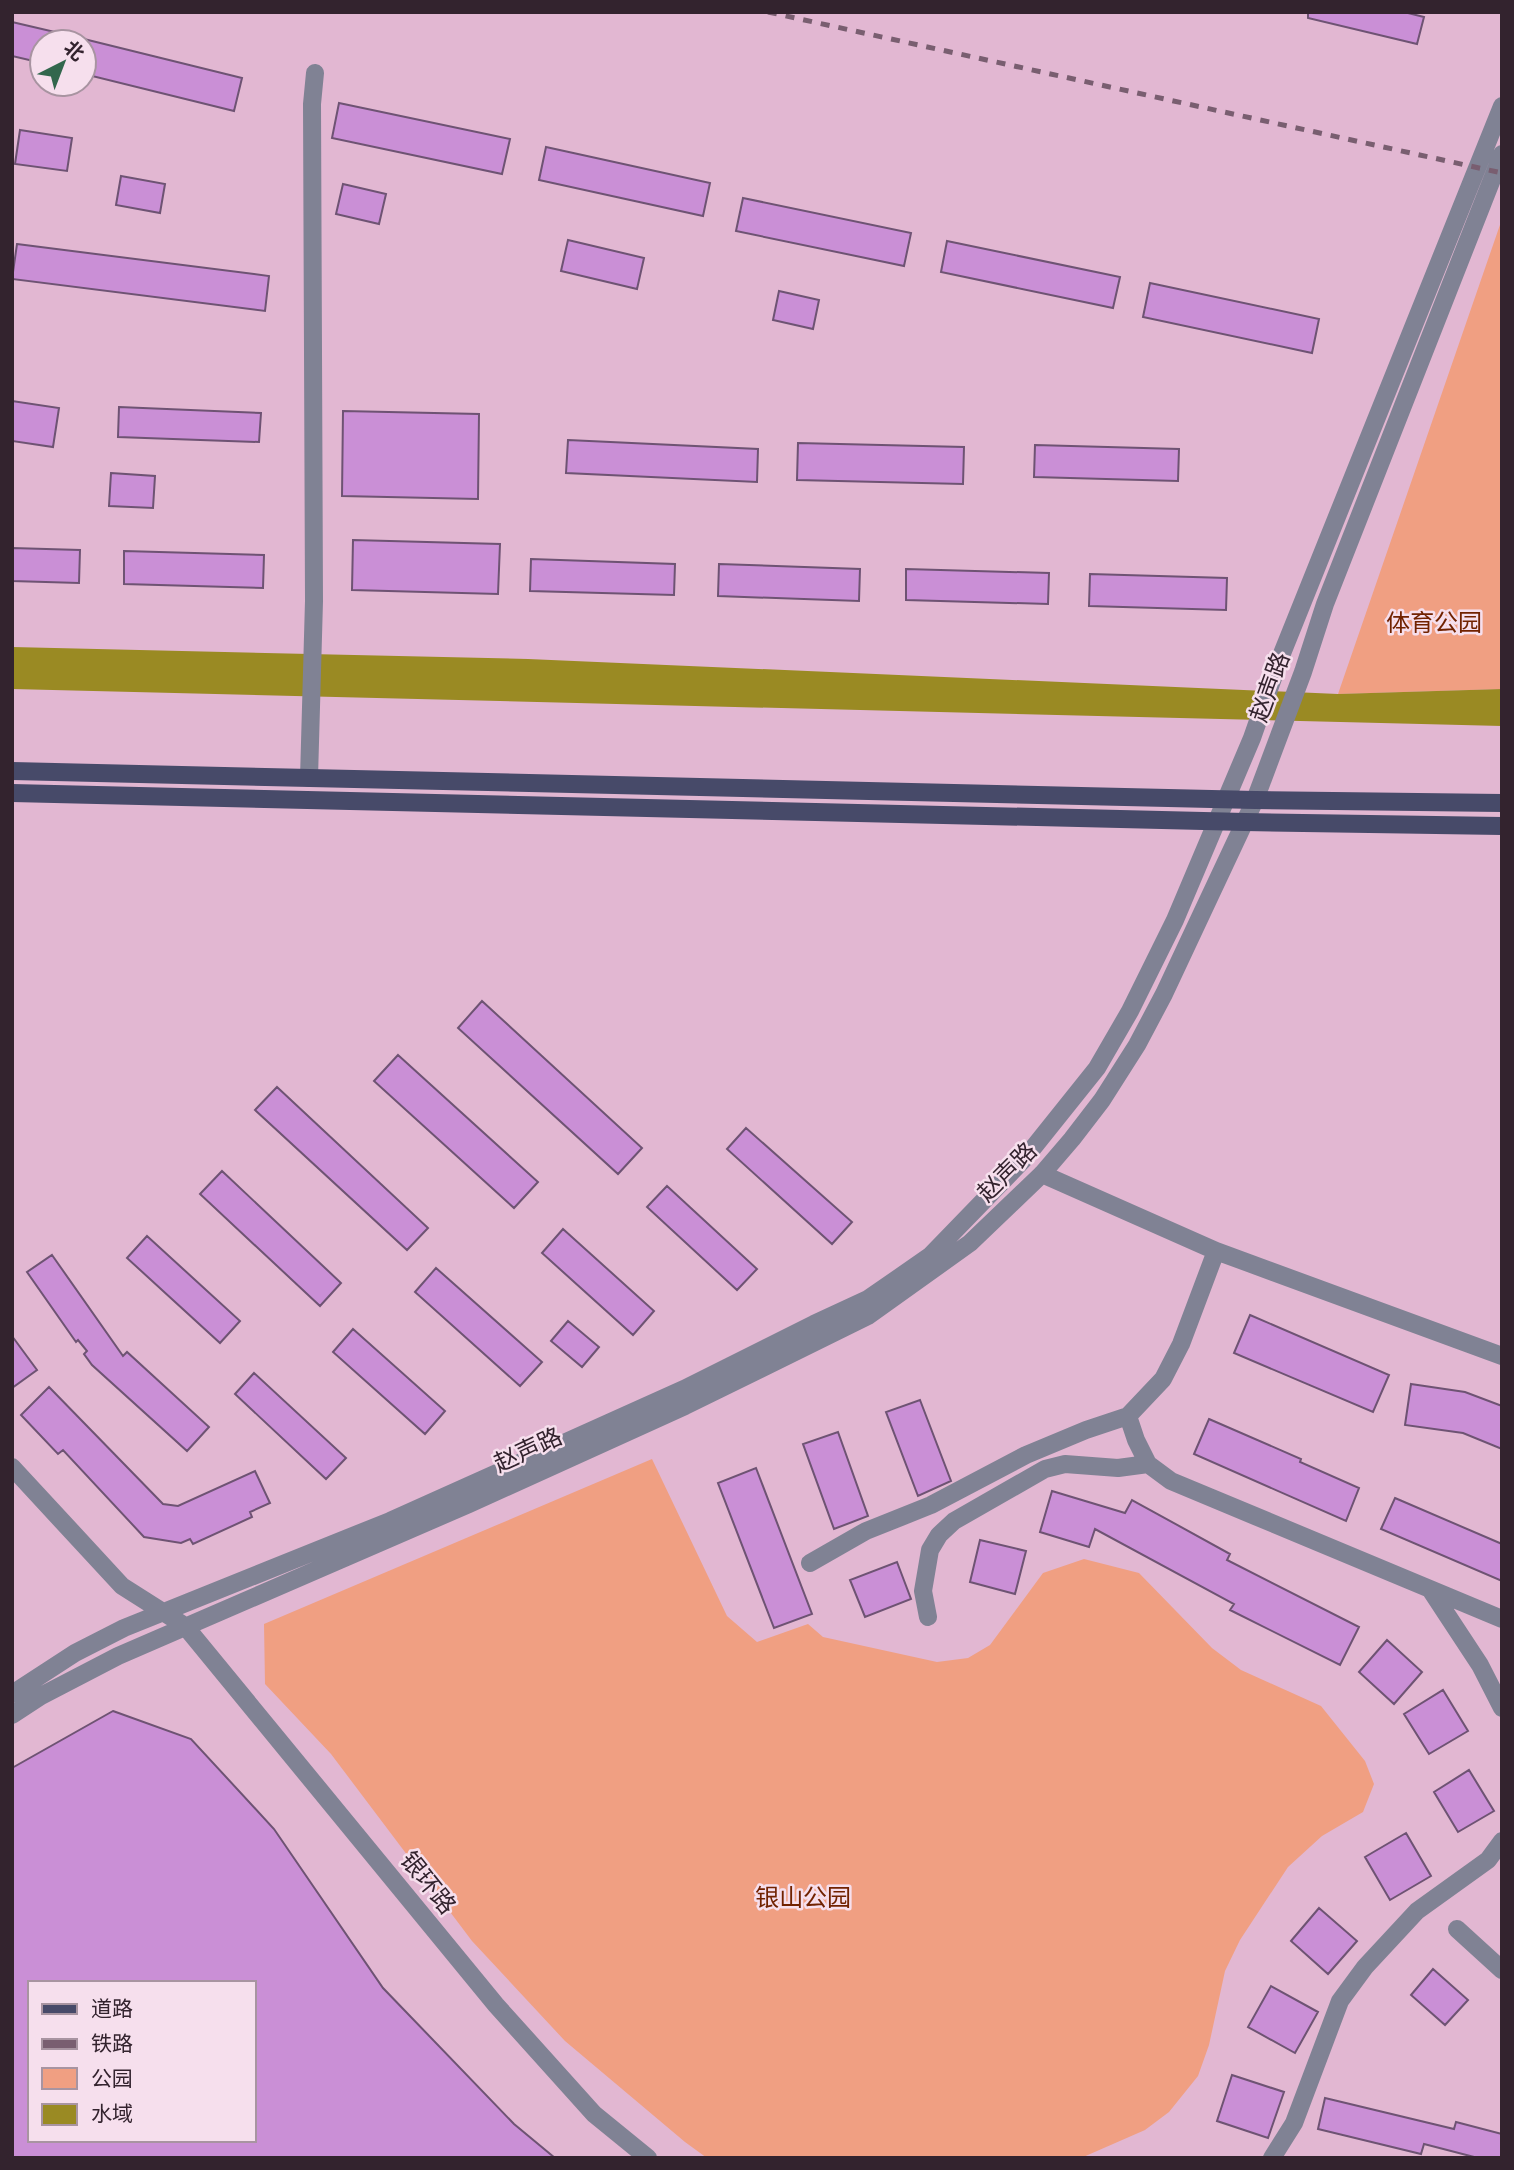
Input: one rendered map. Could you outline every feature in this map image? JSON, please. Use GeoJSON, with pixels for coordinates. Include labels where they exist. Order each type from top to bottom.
{"type":"FeatureCollection","features":[{"type":"Feature","properties":{"kind":"main road"},"geometry":{"type":"LineString","coordinates":[[12,771],[1255,800],[1502,803]]}},
{"type":"Feature","properties":{"kind":"main road"},"geometry":{"type":"LineString","coordinates":[[12,793],[1502,826]]}},
{"type":"Feature","properties":{"kind":"street"},"geometry":{"type":"LineString","coordinates":[[309,778],[313,643],[312,104],[315,73]]}},
{"type":"Feature","properties":{"kind":"street"},"geometry":{"type":"LineString","coordinates":[[12,1694],[75,1653],[124,1628],[390,1521],[672,1394],[868,1299],[930,1256],[1025,1158],[1097,1068],[1130,1011],[1175,920],[1252,738],[1279,661],[1502,106]]}},
{"type":"Feature","properties":{"kind":"street","name":"赵声路"},"geometry":{"type":"LineString","coordinates":[[12,1715],[41,1696],[118,1656],[482,1498],[672,1411],[868,1316],[970,1243],[1042,1174],[1102,1100],[1137,1045],[1164,994],[1255,800],[1325,604],[1502,154]]}},
{"type":"Feature","properties":{"kind":"street"},"geometry":{"type":"LineString","coordinates":[[1042,1174],[1216,1251],[1502,1356]]}},
{"type":"Feature","properties":{"kind":"street"},"geometry":{"type":"LineString","coordinates":[[810,1563],[866,1531],[931,1505],[1026,1455],[1128,1416],[1163,1379],[1181,1344],[1216,1251]]}},
{"type":"Feature","properties":{"kind":"street"},"geometry":{"type":"LineString","coordinates":[[1128,1416],[1148,1464],[1171,1481],[1502,1619]]}},
{"type":"Feature","properties":{"kind":"street"},"geometry":{"type":"LineString","coordinates":[[928,1617],[923,1591],[930,1550],[939,1535],[954,1521],[1045,1469],[1065,1464],[1118,1468],[1148,1464]]}},
{"type":"Feature","properties":{"kind":"street"},"geometry":{"type":"LineString","coordinates":[[12,1467],[122,1586],[185,1626]]}},
{"type":"Feature","properties":{"kind":"street"},"geometry":{"type":"LineString","coordinates":[[1430,1589],[1480,1665],[1502,1709]]}},
{"type":"Feature","properties":{"kind":"street","name":"银环路"},"geometry":{"type":"LineString","coordinates":[[185,1626],[496,2005],[594,2114],[649,2158]]}},
{"type":"Feature","properties":{"kind":"street"},"geometry":{"type":"LineString","coordinates":[[1272,2158],[1294,2123],[1340,2001],[1365,1967],[1417,1911],[1488,1860],[1502,1841]]}},
{"type":"Feature","properties":{"kind":"street"},"geometry":{"type":"LineString","coordinates":[[1457,1929],[1502,1970]]}},
{"type":"Feature","properties":{"kind":"green space","name":"体育公园"},"geometry":{"type":"Polygon","coordinates":[[[1502,219],[1502,689],[1338,694],[1502,219]]]}},
{"type":"Feature","properties":{"kind":"green space","name":"银山公园"},"geometry":{"type":"Polygon","coordinates":[[[652,1459],[727,1616],[757,1642],[808,1624],[823,1637],[937,1662],[968,1658],[990,1645],[1043,1573],[1084,1559],[1139,1573],[1212,1648],[1241,1670],[1321,1706],[1365,1761],[1374,1784],[1363,1812],[1322,1836],[1288,1867],[1240,1940],[1225,1971],[1209,2045],[1198,2076],[1169,2112],[1145,2130],[1081,2158],[707,2158],[565,2041],[472,1941],[331,1754],[265,1684],[264,1624],[652,1459]]]}},
{"type":"Feature","properties":{"kind":"water"},"geometry":{"type":"Polygon","coordinates":[[[12,647],[528,659],[1338,694],[1502,689],[1502,726],[12,689],[12,647]]]}},
{"type":"Feature","properties":{"kind":"building"},"geometry":{"type":"Polygon","coordinates":[[[1308,12],[1404,12],[1424,17],[1417,44],[1308,18],[1308,12]]]}},
{"type":"Feature","properties":{"kind":"building"},"geometry":{"type":"Polygon","coordinates":[[[12,22],[38,28],[28,28],[28,60],[12,56],[12,22]]]}},
{"type":"Feature","properties":{"kind":"building"},"geometry":{"type":"Polygon","coordinates":[[[98,42],[242,78],[234,111],[98,77],[98,42]]]}},
{"type":"Feature","properties":{"kind":"building"},"geometry":{"type":"Polygon","coordinates":[[[339,103],[510,139],[502,174],[332,138],[339,103]]]}},
{"type":"Feature","properties":{"kind":"building"},"geometry":{"type":"Polygon","coordinates":[[[20,130],[72,138],[67,171],[15,164],[20,130]]]}},
{"type":"Feature","properties":{"kind":"building"},"geometry":{"type":"Polygon","coordinates":[[[546,147],[710,183],[703,216],[539,180],[546,147]]]}},
{"type":"Feature","properties":{"kind":"building"},"geometry":{"type":"Polygon","coordinates":[[[121,176],[165,184],[160,213],[116,205],[121,176]]]}},
{"type":"Feature","properties":{"kind":"building"},"geometry":{"type":"Polygon","coordinates":[[[343,184],[386,194],[379,224],[336,214],[343,184]]]}},
{"type":"Feature","properties":{"kind":"building"},"geometry":{"type":"Polygon","coordinates":[[[743,198],[911,233],[904,266],[736,231],[743,198]]]}},
{"type":"Feature","properties":{"kind":"building"},"geometry":{"type":"Polygon","coordinates":[[[568,240],[644,258],[637,289],[561,271],[568,240]]]}},
{"type":"Feature","properties":{"kind":"building"},"geometry":{"type":"Polygon","coordinates":[[[947,241],[1120,277],[1113,308],[941,272],[947,241]]]}},
{"type":"Feature","properties":{"kind":"building"},"geometry":{"type":"Polygon","coordinates":[[[17,244],[269,276],[265,311],[12,279],[17,244]]]}},
{"type":"Feature","properties":{"kind":"building"},"geometry":{"type":"Polygon","coordinates":[[[1150,283],[1319,319],[1312,353],[1143,317],[1150,283]]]}},
{"type":"Feature","properties":{"kind":"building"},"geometry":{"type":"Polygon","coordinates":[[[779,291],[819,300],[813,329],[773,320],[779,291]]]}},
{"type":"Feature","properties":{"kind":"building"},"geometry":{"type":"Polygon","coordinates":[[[12,401],[59,408],[53,447],[12,441],[12,401]]]}},
{"type":"Feature","properties":{"kind":"building"},"geometry":{"type":"Polygon","coordinates":[[[119,407],[261,413],[259,442],[118,437],[119,407]]]}},
{"type":"Feature","properties":{"kind":"building"},"geometry":{"type":"Polygon","coordinates":[[[343,411],[479,414],[478,499],[342,496],[343,411]]]}},
{"type":"Feature","properties":{"kind":"building"},"geometry":{"type":"Polygon","coordinates":[[[568,440],[758,449],[757,482],[566,473],[568,440]]]}},
{"type":"Feature","properties":{"kind":"building"},"geometry":{"type":"Polygon","coordinates":[[[798,443],[964,447],[963,484],[797,480],[798,443]]]}},
{"type":"Feature","properties":{"kind":"building"},"geometry":{"type":"Polygon","coordinates":[[[1035,445],[1179,449],[1178,481],[1034,477],[1035,445]]]}},
{"type":"Feature","properties":{"kind":"building"},"geometry":{"type":"Polygon","coordinates":[[[111,473],[155,476],[153,508],[109,506],[111,473]]]}},
{"type":"Feature","properties":{"kind":"building"},"geometry":{"type":"Polygon","coordinates":[[[353,540],[500,544],[498,594],[352,590],[353,540]]]}},
{"type":"Feature","properties":{"kind":"building"},"geometry":{"type":"Polygon","coordinates":[[[12,548],[80,550],[79,583],[12,581],[12,548]]]}},
{"type":"Feature","properties":{"kind":"building"},"geometry":{"type":"Polygon","coordinates":[[[124,551],[264,555],[263,588],[124,584],[124,551]]]}},
{"type":"Feature","properties":{"kind":"building"},"geometry":{"type":"Polygon","coordinates":[[[531,559],[675,564],[674,595],[530,591],[531,559]]]}},
{"type":"Feature","properties":{"kind":"building"},"geometry":{"type":"Polygon","coordinates":[[[719,564],[860,569],[859,601],[718,596],[719,564]]]}},
{"type":"Feature","properties":{"kind":"building"},"geometry":{"type":"Polygon","coordinates":[[[906,569],[1049,573],[1048,604],[906,600],[906,569]]]}},
{"type":"Feature","properties":{"kind":"building"},"geometry":{"type":"Polygon","coordinates":[[[1090,574],[1227,578],[1226,610],[1089,606],[1090,574]]]}},
{"type":"Feature","properties":{"kind":"building"},"geometry":{"type":"Polygon","coordinates":[[[482,1001],[642,1148],[618,1174],[458,1028],[482,1001]]]}},
{"type":"Feature","properties":{"kind":"building"},"geometry":{"type":"Polygon","coordinates":[[[398,1055],[538,1182],[514,1208],[374,1081],[398,1055]]]}},
{"type":"Feature","properties":{"kind":"building"},"geometry":{"type":"Polygon","coordinates":[[[277,1087],[428,1228],[407,1250],[255,1110],[277,1087]]]}},
{"type":"Feature","properties":{"kind":"building"},"geometry":{"type":"Polygon","coordinates":[[[746,1128],[852,1222],[832,1244],[727,1149],[746,1128]]]}},
{"type":"Feature","properties":{"kind":"building"},"geometry":{"type":"Polygon","coordinates":[[[222,1171],[341,1283],[320,1306],[200,1194],[222,1171]]]}},
{"type":"Feature","properties":{"kind":"building"},"geometry":{"type":"Polygon","coordinates":[[[667,1186],[757,1269],[737,1290],[647,1207],[667,1186]]]}},
{"type":"Feature","properties":{"kind":"building"},"geometry":{"type":"Polygon","coordinates":[[[563,1229],[654,1311],[633,1335],[542,1253],[563,1229]]]}},
{"type":"Feature","properties":{"kind":"building"},"geometry":{"type":"Polygon","coordinates":[[[147,1236],[240,1321],[220,1343],[127,1258],[147,1236]]]}},
{"type":"Feature","properties":{"kind":"building"},"geometry":{"type":"Polygon","coordinates":[[[52,1255],[123,1356],[127,1352],[209,1427],[187,1451],[92,1365],[84,1354],[87,1351],[78,1340],[76,1342],[27,1272],[52,1255]]]}},
{"type":"Feature","properties":{"kind":"building"},"geometry":{"type":"Polygon","coordinates":[[[436,1268],[542,1362],[520,1386],[415,1292],[436,1268]]]}},
{"type":"Feature","properties":{"kind":"building"},"geometry":{"type":"Polygon","coordinates":[[[1250,1315],[1389,1375],[1373,1412],[1234,1353],[1250,1315]]]}},
{"type":"Feature","properties":{"kind":"building"},"geometry":{"type":"Polygon","coordinates":[[[568,1321],[599,1347],[582,1367],[551,1341],[568,1321]]]}},
{"type":"Feature","properties":{"kind":"building"},"geometry":{"type":"Polygon","coordinates":[[[353,1329],[445,1411],[425,1434],[333,1352],[353,1329]]]}},
{"type":"Feature","properties":{"kind":"building"},"geometry":{"type":"Polygon","coordinates":[[[12,1336],[37,1370],[12,1388],[12,1336]]]}},
{"type":"Feature","properties":{"kind":"building"},"geometry":{"type":"Polygon","coordinates":[[[254,1373],[346,1458],[326,1479],[235,1394],[254,1373]]]}},
{"type":"Feature","properties":{"kind":"building"},"geometry":{"type":"Polygon","coordinates":[[[1411,1384],[1465,1392],[1502,1406],[1502,1449],[1463,1433],[1405,1425],[1411,1384]]]}},
{"type":"Feature","properties":{"kind":"building"},"geometry":{"type":"Polygon","coordinates":[[[49,1387],[163,1504],[178,1506],[255,1471],[270,1503],[250,1512],[252,1517],[193,1544],[190,1539],[181,1543],[144,1537],[63,1450],[58,1454],[21,1415],[49,1387]]]}},
{"type":"Feature","properties":{"kind":"building"},"geometry":{"type":"Polygon","coordinates":[[[920,1400],[951,1481],[918,1496],[886,1412],[920,1400]]]}},
{"type":"Feature","properties":{"kind":"building"},"geometry":{"type":"Polygon","coordinates":[[[1209,1419],[1301,1459],[1300,1462],[1359,1488],[1346,1521],[1194,1454],[1209,1419]]]}},
{"type":"Feature","properties":{"kind":"building"},"geometry":{"type":"Polygon","coordinates":[[[838,1432],[868,1516],[834,1529],[803,1444],[838,1432]]]}},
{"type":"Feature","properties":{"kind":"building"},"geometry":{"type":"Polygon","coordinates":[[[756,1468],[812,1614],[774,1628],[718,1483],[756,1468]]]}},
{"type":"Feature","properties":{"kind":"building"},"geometry":{"type":"Polygon","coordinates":[[[1052,1491],[1125,1513],[1132,1500],[1230,1554],[1227,1560],[1359,1627],[1340,1665],[1230,1610],[1234,1604],[1095,1529],[1089,1547],[1040,1532],[1052,1491]]]}},
{"type":"Feature","properties":{"kind":"building"},"geometry":{"type":"Polygon","coordinates":[[[1395,1498],[1502,1544],[1502,1581],[1381,1529],[1395,1498]]]}},
{"type":"Feature","properties":{"kind":"building"},"geometry":{"type":"Polygon","coordinates":[[[980,1540],[1026,1551],[1015,1594],[970,1582],[980,1540]]]}},
{"type":"Feature","properties":{"kind":"building"},"geometry":{"type":"Polygon","coordinates":[[[897,1562],[911,1599],[865,1617],[850,1580],[897,1562]]]}},
{"type":"Feature","properties":{"kind":"building"},"geometry":{"type":"Polygon","coordinates":[[[1387,1640],[1422,1672],[1394,1704],[1359,1672],[1387,1640]]]}},
{"type":"Feature","properties":{"kind":"building"},"geometry":{"type":"Polygon","coordinates":[[[1443,1690],[1468,1731],[1429,1754],[1404,1714],[1443,1690]]]}},
{"type":"Feature","properties":{"kind":"building"},"geometry":{"type":"Polygon","coordinates":[[[113,1711],[191,1739],[274,1829],[383,1988],[514,2124],[555,2158],[12,2158],[12,1768],[113,1711]]]}},
{"type":"Feature","properties":{"kind":"building"},"geometry":{"type":"Polygon","coordinates":[[[1469,1770],[1494,1811],[1458,1832],[1434,1792],[1469,1770]]]}},
{"type":"Feature","properties":{"kind":"building"},"geometry":{"type":"Polygon","coordinates":[[[1406,1833],[1431,1876],[1390,1900],[1365,1857],[1406,1833]]]}},
{"type":"Feature","properties":{"kind":"building"},"geometry":{"type":"Polygon","coordinates":[[[1319,1908],[1357,1941],[1328,1974],[1291,1941],[1319,1908]]]}},
{"type":"Feature","properties":{"kind":"building"},"geometry":{"type":"Polygon","coordinates":[[[1433,1969],[1468,2000],[1445,2025],[1411,1995],[1433,1969]]]}},
{"type":"Feature","properties":{"kind":"building"},"geometry":{"type":"Polygon","coordinates":[[[1271,1986],[1318,2012],[1295,2053],[1248,2027],[1271,1986]]]}},
{"type":"Feature","properties":{"kind":"building"},"geometry":{"type":"Polygon","coordinates":[[[1232,2075],[1284,2092],[1268,2138],[1217,2121],[1232,2075]]]}},
{"type":"Feature","properties":{"kind":"building"},"geometry":{"type":"Polygon","coordinates":[[[1325,2098],[1454,2129],[1456,2122],[1502,2134],[1502,2158],[1478,2158],[1424,2144],[1421,2154],[1318,2129],[1325,2098]]]}},
{"type":"Feature","properties":{"kind":"railway"},"geometry":{"type":"LineString","coordinates":[[768,12],[1502,173]]}}]}
